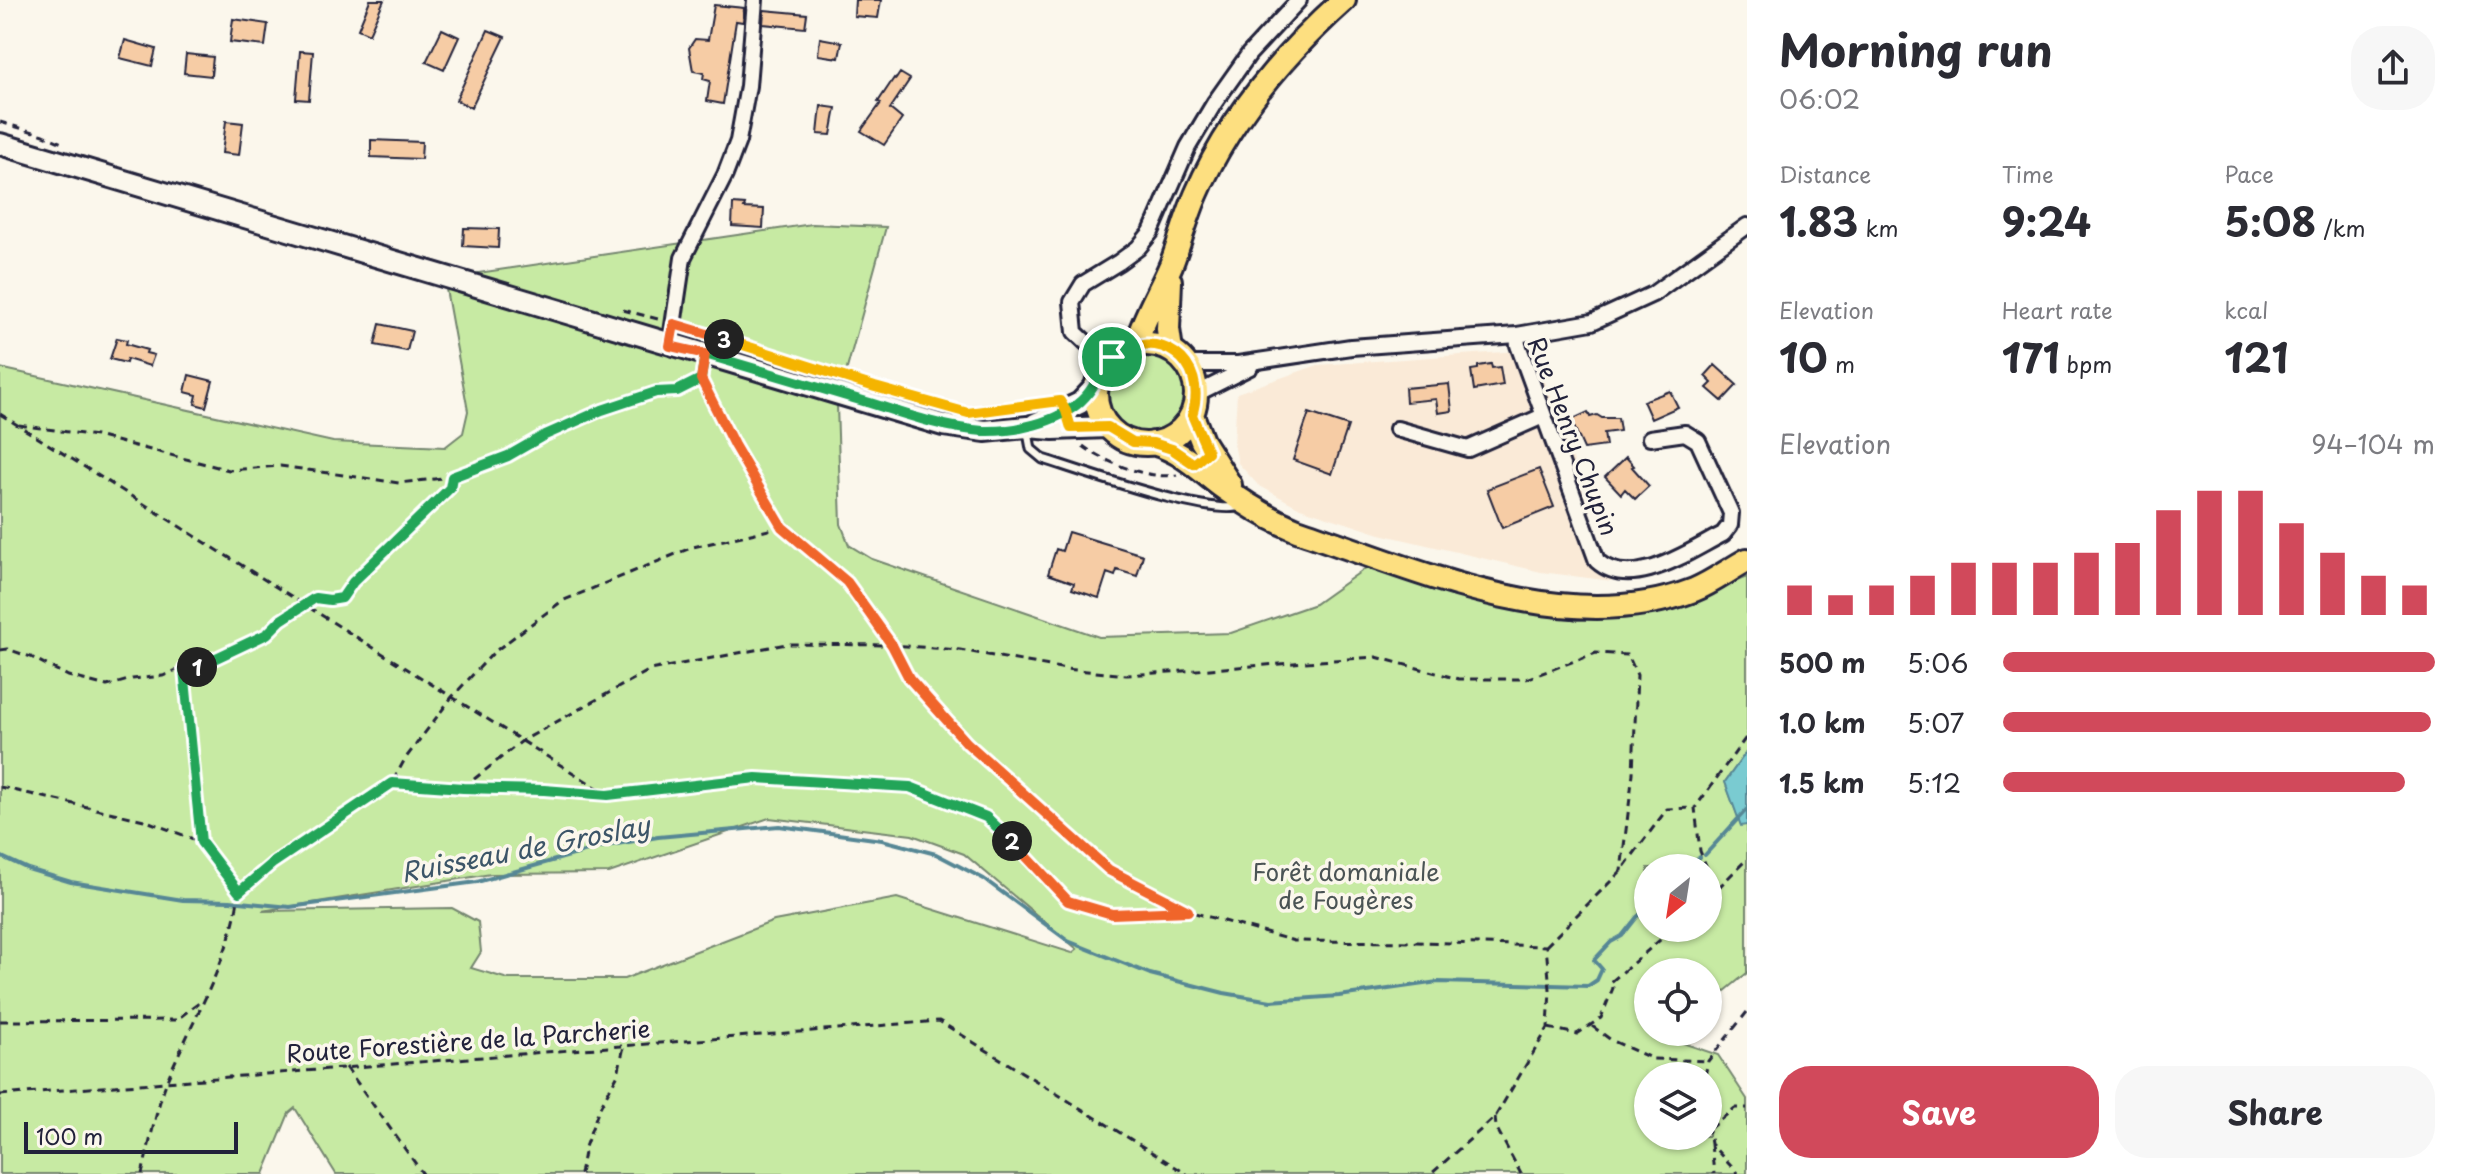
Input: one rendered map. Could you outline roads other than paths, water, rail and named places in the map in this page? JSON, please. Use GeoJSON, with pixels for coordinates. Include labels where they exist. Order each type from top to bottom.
{"type":"FeatureCollection","features":[{"type":"Feature","properties":{"kind":"main road"},"geometry":{"type":"LineString","coordinates":[[1136,344],[1171,264],[1195,196],[1218,151],[1288,55],[1344,0]]}},
{"type":"Feature","properties":{"kind":"main road"},"geometry":{"type":"LineString","coordinates":[[0,144],[943,425],[985,431],[1027,427],[1108,427]]}},
{"type":"Feature","properties":{"kind":"main road"},"geometry":{"type":"LineString","coordinates":[[1171,264],[1168,329],[1179,357],[1192,373],[1194,404],[1202,441],[1242,501]]}},
{"type":"Feature","properties":{"kind":"main road"},"geometry":{"type":"LineString","coordinates":[[1027,427],[1080,403],[1097,385],[1107,362],[1120,351],[1136,344],[1151,344],[1179,357]]}},
{"type":"Feature","properties":{"kind":"main road"},"geometry":{"type":"LineString","coordinates":[[1097,385],[1097,406],[1108,427],[1133,442],[1153,443],[1172,449],[1271,520],[1456,584],[1543,604],[1610,608],[1651,603],[1696,589],[1747,560]]}},
{"type":"Feature","properties":{"kind":"main road"},"geometry":{"type":"LineString","coordinates":[[1153,443],[1179,431],[1194,404]]}},
{"type":"Feature","properties":{"kind":"street"},"geometry":{"type":"LineString","coordinates":[[670,346],[683,258],[725,175],[738,141],[748,86],[755,0]]}},
{"type":"Feature","properties":{"kind":"street"},"geometry":{"type":"LineString","coordinates":[[1107,362],[1075,332],[1072,302],[1083,284],[1138,248],[1151,232],[1188,147],[1215,102],[1249,54],[1299,0]]}},
{"type":"Feature","properties":{"kind":"street"},"geometry":{"type":"LineString","coordinates":[[1517,335],[1592,322],[1653,294],[1747,226]]}},
{"type":"Feature","properties":{"kind":"street","name":"Rue Henry Chupin"},"geometry":{"type":"LineString","coordinates":[[1262,362],[1351,347],[1517,335],[1543,416],[1597,561],[1604,567],[1626,573],[1646,571],[1723,534],[1730,525],[1731,513],[1698,441],[1685,433],[1650,438]]}},
{"type":"Feature","properties":{"kind":"street"},"geometry":{"type":"LineString","coordinates":[[1179,357],[1262,362]]}},
{"type":"Feature","properties":{"kind":"street"},"geometry":{"type":"LineString","coordinates":[[1194,404],[1262,362]]}},
{"type":"Feature","properties":{"kind":"street"},"geometry":{"type":"LineString","coordinates":[[1397,429],[1468,449],[1543,416]]}},
{"type":"Feature","properties":{"kind":"lane"},"geometry":{"type":"LineString","coordinates":[[1027,427],[1031,449],[1043,459],[1181,501],[1231,510],[1242,501]]}},
{"type":"Feature","properties":{"kind":"water"},"geometry":{"type":"Polygon","coordinates":[[[1747,751],[1747,825],[1741,826],[1725,782],[1747,751]]]}},
{"type":"Feature","properties":{"kind":"waterway","name":"Ruisseau de Groslay"},"geometry":{"type":"LineString","coordinates":[[1706,854],[1747,809]]}},
{"type":"Feature","properties":{"kind":"waterway","name":"Ruisseau de Groslay"},"geometry":{"type":"LineString","coordinates":[[0,856],[28,869],[71,882],[183,900],[290,907],[477,882],[605,846],[658,837],[779,826],[882,840],[936,854],[984,879],[1068,941],[1150,974],[1224,993],[1271,1001],[1339,996],[1438,982],[1588,986],[1597,980],[1602,969],[1594,960],[1611,942],[1622,936],[1634,921]]}},
{"type":"Feature","properties":{"kind":"park label","name":"Forêt domaniale de Fougères"},"geometry":{"type":"Point","coordinates":[1346,885]}}]}
